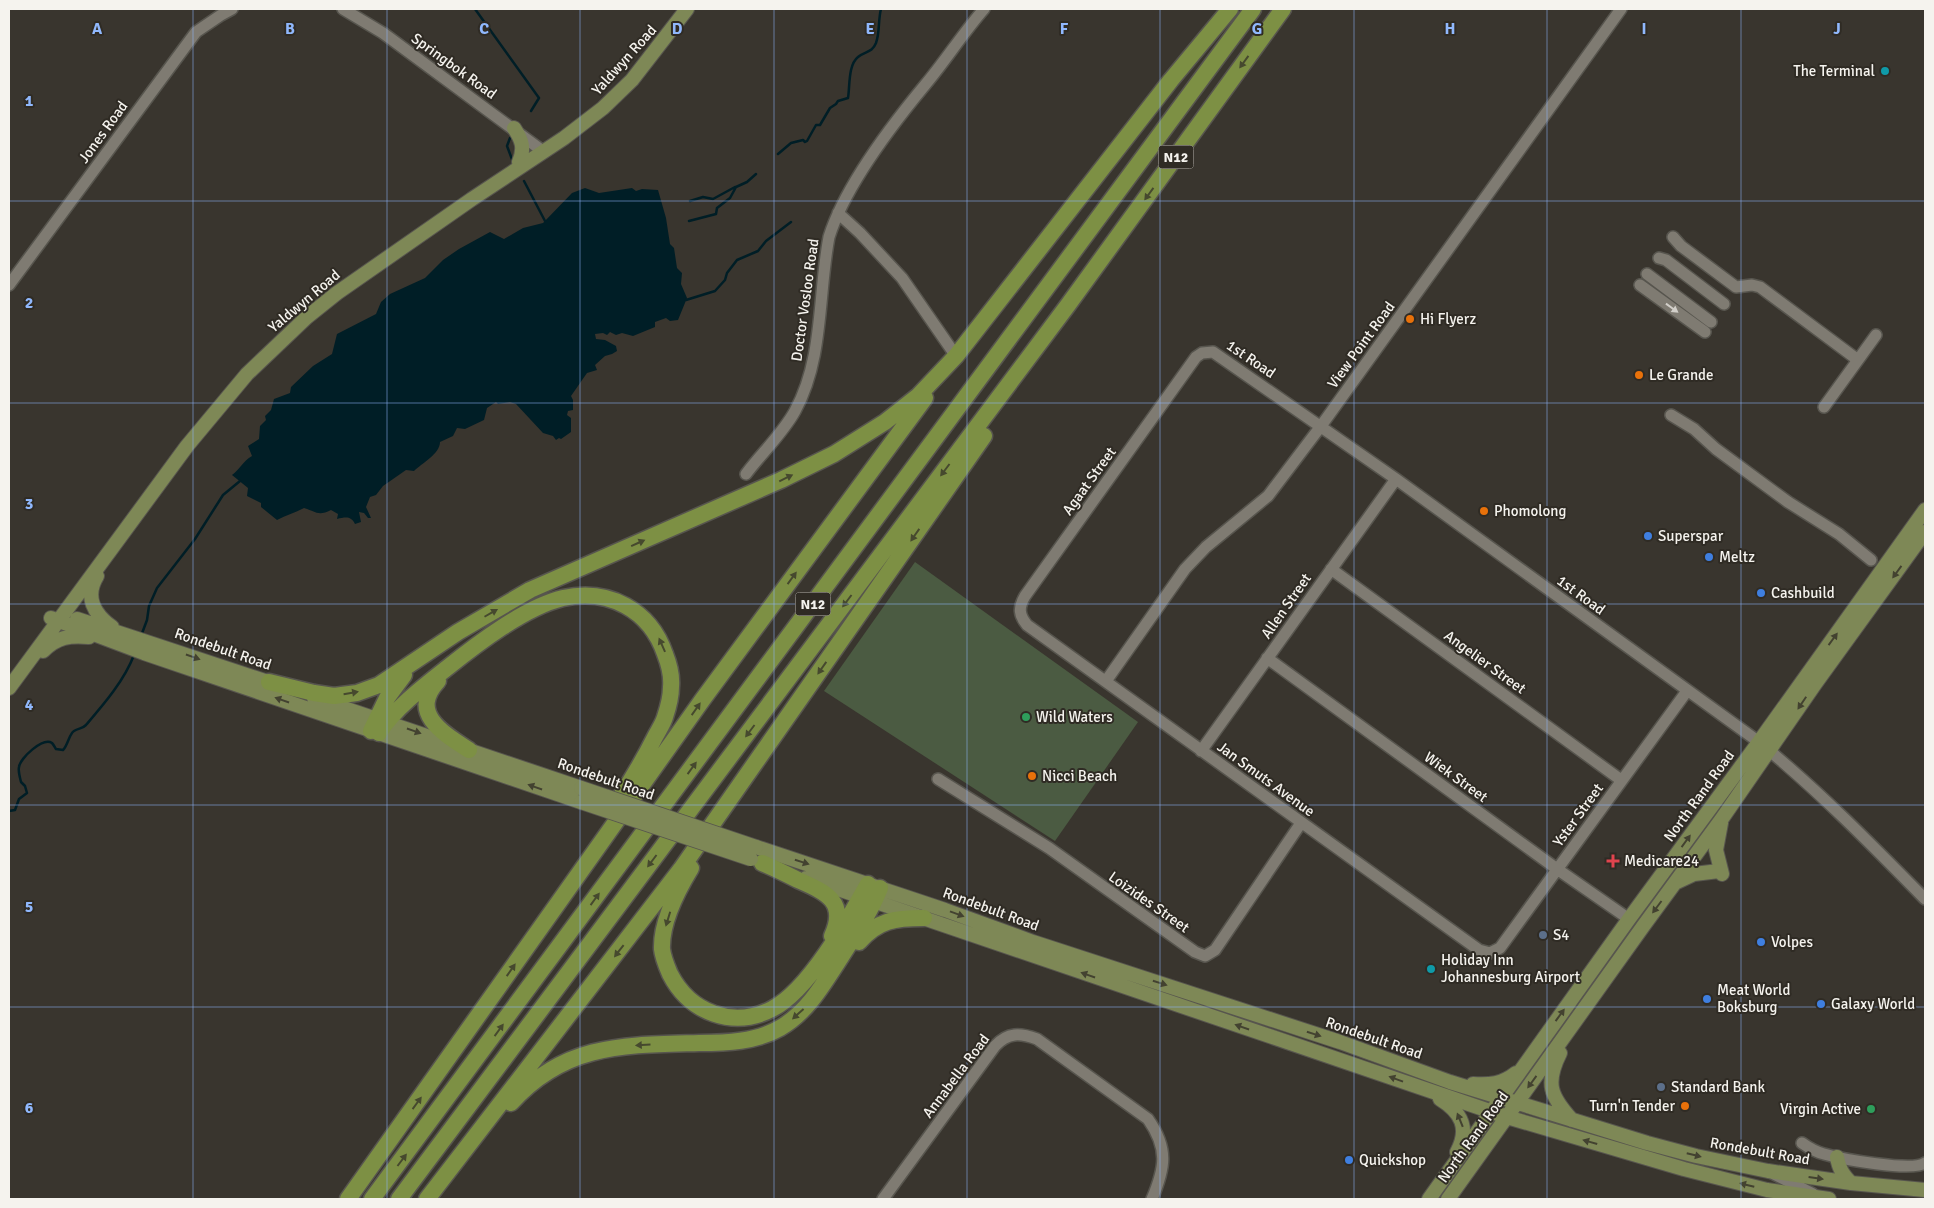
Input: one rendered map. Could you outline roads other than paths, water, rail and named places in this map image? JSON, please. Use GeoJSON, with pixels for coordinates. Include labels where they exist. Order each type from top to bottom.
{"type":"FeatureCollection","features":[{"type":"Feature","properties":{"kind":"highway"},"geometry":{"type":"LineString","coordinates":[[348,1199],[703,699],[956,356],[1165,88],[1230,9]]}},
{"type":"Feature","properties":{"kind":"highway","name":"N12"},"geometry":{"type":"LineString","coordinates":[[372,1199],[1253,9]]}},
{"type":"Feature","properties":{"kind":"highway","name":"N12"},"geometry":{"type":"LineString","coordinates":[[399,1199],[1068,305],[1283,9]]}},
{"type":"Feature","properties":{"kind":"highway"},"geometry":{"type":"LineString","coordinates":[[427,1199],[630,936],[730,798],[931,513],[1068,305]]}},
{"type":"Feature","properties":{"kind":"highway"},"geometry":{"type":"LineString","coordinates":[[269,682],[334,696],[357,692],[379,685],[458,632],[530,590],[781,480],[834,454],[885,422],[918,396],[956,356]]}},
{"type":"Feature","properties":{"kind":"highway"},"geometry":{"type":"LineString","coordinates":[[378,726],[454,662],[501,629],[538,608],[563,598],[604,597],[626,605],[652,627],[662,644],[669,664],[672,686],[665,719],[644,758],[535,935]]}},
{"type":"Feature","properties":{"kind":"highway"},"geometry":{"type":"LineString","coordinates":[[378,726],[387,698],[395,685],[429,653]]}},
{"type":"Feature","properties":{"kind":"highway"},"geometry":{"type":"LineString","coordinates":[[454,662],[428,694],[428,715],[442,732],[469,750]]}},
{"type":"Feature","properties":{"kind":"highway"},"geometry":{"type":"LineString","coordinates":[[730,798],[688,872],[668,917],[663,936],[662,950],[667,968],[675,984],[694,1005],[708,1013],[726,1018],[757,1016],[788,999],[805,981],[844,925],[871,892]]}},
{"type":"Feature","properties":{"kind":"highway"},"geometry":{"type":"LineString","coordinates":[[756,856],[823,891],[833,901],[837,920],[824,954]]}},
{"type":"Feature","properties":{"kind":"highway"},"geometry":{"type":"LineString","coordinates":[[820,990],[871,892]]}},
{"type":"Feature","properties":{"kind":"highway"},"geometry":{"type":"LineString","coordinates":[[443,1179],[513,1100],[535,1081],[561,1064],[591,1052],[622,1046],[731,1042],[757,1037],[780,1028],[811,1002],[870,929],[880,923],[906,918],[924,918]]}},
{"type":"Feature","properties":{"kind":"main road","name":"Yaldwyn Road"},"geometry":{"type":"LineString","coordinates":[[11,680],[182,439],[222,393],[276,338],[310,308],[371,262],[519,162],[542,150],[622,82],[658,41],[682,9]]}},
{"type":"Feature","properties":{"kind":"main road","name":"Yaldwyn Road"},"geometry":{"type":"LineString","coordinates":[[57,616],[123,535],[204,424],[247,374],[273,348],[308,317],[373,266],[542,150],[581,126],[620,92],[652,56],[687,9]]}},
{"type":"Feature","properties":{"kind":"main road"},"geometry":{"type":"LineString","coordinates":[[514,128],[523,142],[523,151],[519,162]]}},
{"type":"Feature","properties":{"kind":"main road","name":"North Rand Road"},"geometry":{"type":"LineString","coordinates":[[1448,1199],[1721,820],[1765,747],[1925,510]]}},
{"type":"Feature","properties":{"kind":"main road","name":"North Rand Road"},"geometry":{"type":"LineString","coordinates":[[1429,1199],[1629,919],[1814,684],[1925,532]]}},
{"type":"Feature","properties":{"kind":"main road"},"geometry":{"type":"LineString","coordinates":[[119,638],[95,611],[92,605],[91,590],[123,535]]}},
{"type":"Feature","properties":{"kind":"main road","name":"Rondebult Road"},"geometry":{"type":"LineString","coordinates":[[57,616],[378,726],[469,750],[581,788],[756,856]]}},
{"type":"Feature","properties":{"kind":"main road"},"geometry":{"type":"LineString","coordinates":[[11,680],[58,639],[72,636],[119,638]]}},
{"type":"Feature","properties":{"kind":"main road","name":"Rondebult Road"},"geometry":{"type":"LineString","coordinates":[[146,647],[269,682],[378,726],[581,802],[871,892],[946,910],[1034,942],[1340,1042],[1450,1082],[1573,1121],[1696,1156],[1768,1171],[1851,1183],[1925,1190]]}},
{"type":"Feature","properties":{"kind":"main road"},"geometry":{"type":"LineString","coordinates":[[1674,885],[1694,874],[1721,872],[1716,850],[1721,820]]}},
{"type":"Feature","properties":{"kind":"main road","name":"Rondebult Road"},"geometry":{"type":"LineString","coordinates":[[871,892],[924,918],[1507,1117],[1684,1169],[1767,1190],[1824,1199]]}},
{"type":"Feature","properties":{"kind":"main road"},"geometry":{"type":"LineString","coordinates":[[1573,1121],[1560,1108],[1550,1082],[1556,1062],[1576,1021]]}},
{"type":"Feature","properties":{"kind":"main road"},"geometry":{"type":"LineString","coordinates":[[1450,1082],[1490,1085],[1509,1079],[1523,1067]]}},
{"type":"Feature","properties":{"kind":"main road"},"geometry":{"type":"LineString","coordinates":[[1425,1090],[1456,1111],[1463,1127],[1460,1146],[1442,1181]]}},
{"type":"Feature","properties":{"kind":"main road"},"geometry":{"type":"LineString","coordinates":[[1837,1157],[1838,1166],[1851,1183]]}},
{"type":"Feature","properties":{"kind":"street","name":"Jones Road"},"geometry":{"type":"LineString","coordinates":[[9,286],[192,38],[208,23],[232,9]]}},
{"type":"Feature","properties":{"kind":"street","name":"Springbok Road"},"geometry":{"type":"LineString","coordinates":[[343,9],[383,33],[542,150]]}},
{"type":"Feature","properties":{"kind":"street","name":"Doctor Vosloo Road"},"geometry":{"type":"LineString","coordinates":[[746,474],[789,421],[803,391],[816,349],[829,236],[848,192],[891,130],[984,9]]}},
{"type":"Feature","properties":{"kind":"street","name":"View Point Road"},"geometry":{"type":"LineString","coordinates":[[1106,681],[1186,569],[1206,547],[1268,496],[1321,426],[1621,9]]}},
{"type":"Feature","properties":{"kind":"street"},"geometry":{"type":"LineString","coordinates":[[838,213],[860,233],[902,278],[956,356]]}},
{"type":"Feature","properties":{"kind":"street"},"geometry":{"type":"LineString","coordinates":[[1673,237],[1681,246],[1736,287],[1752,285],[1760,287],[1858,360]]}},
{"type":"Feature","properties":{"kind":"street"},"geometry":{"type":"LineString","coordinates":[[1659,258],[1666,260],[1724,304]]}},
{"type":"Feature","properties":{"kind":"street"},"geometry":{"type":"LineString","coordinates":[[1647,274],[1711,322]]}},
{"type":"Feature","properties":{"kind":"street"},"geometry":{"type":"LineString","coordinates":[[1640,285],[1704,332]]}},
{"type":"Feature","properties":{"kind":"street"},"geometry":{"type":"LineString","coordinates":[[1824,407],[1876,335]]}},
{"type":"Feature","properties":{"kind":"street","name":"1st Road"},"geometry":{"type":"LineString","coordinates":[[1196,357],[1207,352],[1213,352],[1220,356],[1396,479],[1765,747],[1797,773],[1925,899]]}},
{"type":"Feature","properties":{"kind":"street","name":"Agaat Street"},"geometry":{"type":"LineString","coordinates":[[1027,625],[1019,612],[1020,604],[1025,596],[1196,357]]}},
{"type":"Feature","properties":{"kind":"street"},"geometry":{"type":"LineString","coordinates":[[1671,415],[1694,429],[1716,449],[1788,502],[1839,534],[1871,560]]}},
{"type":"Feature","properties":{"kind":"street","name":"Allen Street"},"geometry":{"type":"LineString","coordinates":[[1201,751],[1396,479]]}},
{"type":"Feature","properties":{"kind":"street","name":"Angelier Street"},"geometry":{"type":"LineString","coordinates":[[1331,569],[1621,780]]}},
{"type":"Feature","properties":{"kind":"street","name":"Jan Smuts Avenue"},"geometry":{"type":"LineString","coordinates":[[1027,625],[1480,950],[1490,953]]}},
{"type":"Feature","properties":{"kind":"street","name":"Wiek Street"},"geometry":{"type":"LineString","coordinates":[[1268,658],[1557,869],[1629,919]]}},
{"type":"Feature","properties":{"kind":"street","name":"Yster Street"},"geometry":{"type":"LineString","coordinates":[[1490,953],[1500,948],[1687,691]]}},
{"type":"Feature","properties":{"kind":"street","name":"Loizides Street"},"geometry":{"type":"LineString","coordinates":[[938,779],[1049,848],[1195,952],[1205,956],[1215,950],[1301,823]]}},
{"type":"Feature","properties":{"kind":"street","name":"Annabella Road"},"geometry":{"type":"LineString","coordinates":[[883,1199],[995,1046],[1005,1037],[1014,1034],[1026,1035],[1037,1040],[1148,1119],[1154,1128],[1164,1160],[1162,1177],[1152,1199]]}},
{"type":"Feature","properties":{"kind":"street"},"geometry":{"type":"LineString","coordinates":[[1802,1143],[1812,1150],[1837,1157],[1894,1166],[1915,1167],[1925,1164]]}},
{"type":"Feature","properties":{"kind":"street"},"geometry":{"type":"LineString","coordinates":[[1768,1171],[1824,1199]]}},
{"type":"Feature","properties":{"kind":"street"},"geometry":{"type":"LineString","coordinates":[[1767,1190],[1782,1199]]}},
{"type":"Feature","properties":{"kind":"water"},"geometry":{"type":"Polygon","coordinates":[[[585,188],[599,193],[632,188],[636,191],[642,189],[658,190],[666,218],[670,244],[674,248],[677,268],[682,273],[681,284],[687,298],[678,320],[670,321],[666,318],[655,322],[655,327],[633,336],[622,333],[616,335],[610,332],[607,335],[603,333],[595,334],[596,339],[605,340],[616,346],[617,351],[605,356],[595,365],[597,370],[587,373],[571,396],[573,410],[568,411],[567,415],[571,418],[571,432],[556,440],[553,436],[543,433],[516,404],[510,402],[498,404],[496,402],[487,408],[484,420],[465,429],[457,428],[453,436],[440,442],[434,454],[414,471],[406,470],[383,486],[376,495],[370,497],[366,507],[371,518],[359,512],[361,522],[355,524],[348,518],[337,519],[338,514],[331,510],[317,513],[304,508],[277,520],[261,507],[261,503],[247,496],[248,488],[232,475],[252,456],[248,446],[259,439],[260,426],[266,420],[265,416],[271,410],[274,399],[290,393],[291,387],[313,366],[332,354],[337,334],[376,314],[381,302],[390,294],[425,278],[443,260],[459,249],[490,232],[504,239],[523,228],[543,223],[572,193],[585,188]]]}},
{"type":"Feature","properties":{"kind":"waterway"},"geometry":{"type":"LineString","coordinates":[[475,9],[539,98],[531,111]]}},
{"type":"Feature","properties":{"kind":"waterway"},"geometry":{"type":"LineString","coordinates":[[778,154],[791,143],[807,141],[816,125],[820,125],[830,108],[838,101],[848,98],[852,65],[858,57],[870,50],[876,43],[881,9]]}},
{"type":"Feature","properties":{"kind":"waterway"},"geometry":{"type":"LineString","coordinates":[[510,138],[507,146],[513,162]]}},
{"type":"Feature","properties":{"kind":"waterway"},"geometry":{"type":"LineString","coordinates":[[689,221],[716,214],[717,208],[730,198],[736,187],[747,182],[756,174]]}},
{"type":"Feature","properties":{"kind":"waterway"},"geometry":{"type":"LineString","coordinates":[[524,181],[545,221]]}},
{"type":"Feature","properties":{"kind":"waterway"},"geometry":{"type":"LineString","coordinates":[[690,201],[703,197],[713,199],[735,187]]}},
{"type":"Feature","properties":{"kind":"waterway"},"geometry":{"type":"LineString","coordinates":[[686,300],[715,291],[725,280],[727,273],[737,260],[758,251],[766,241],[791,222]]}},
{"type":"Feature","properties":{"kind":"waterway"},"geometry":{"type":"LineString","coordinates":[[141,636],[147,620],[149,606],[157,588],[195,539],[223,495],[240,481]]}},
{"type":"Feature","properties":{"kind":"waterway"},"geometry":{"type":"LineString","coordinates":[[9,811],[15,810],[19,799],[27,793],[25,786],[21,782],[19,772],[20,763],[23,759],[32,749],[43,743],[52,743],[56,749],[63,750],[72,732],[86,725],[113,692],[125,674],[134,655]]}},
{"type":"Feature","properties":{"kind":"place","name":"The Terminal"},"geometry":{"type":"Point","coordinates":[1885,71]}},
{"type":"Feature","properties":{"kind":"place","name":"Hi Flyerz"},"geometry":{"type":"Point","coordinates":[1410,319]}},
{"type":"Feature","properties":{"kind":"place","name":"Le Grande"},"geometry":{"type":"Point","coordinates":[1639,375]}},
{"type":"Feature","properties":{"kind":"place","name":"Phomolong"},"geometry":{"type":"Point","coordinates":[1484,511]}},
{"type":"Feature","properties":{"kind":"place","name":"Superspar"},"geometry":{"type":"Point","coordinates":[1648,536]}},
{"type":"Feature","properties":{"kind":"place","name":"Meltz"},"geometry":{"type":"Point","coordinates":[1709,557]}},
{"type":"Feature","properties":{"kind":"place","name":"Cashbuild"},"geometry":{"type":"Point","coordinates":[1761,593]}},
{"type":"Feature","properties":{"kind":"place","name":"Wild Waters"},"geometry":{"type":"Point","coordinates":[1026,717]}},
{"type":"Feature","properties":{"kind":"place","name":"Nicci Beach"},"geometry":{"type":"Point","coordinates":[1032,776]}},
{"type":"Feature","properties":{"kind":"place","name":"Medicare24"},"geometry":{"type":"Point","coordinates":[1613,861]}},
{"type":"Feature","properties":{"kind":"place","name":"S4"},"geometry":{"type":"Point","coordinates":[1543,935]}},
{"type":"Feature","properties":{"kind":"place","name":"Volpes"},"geometry":{"type":"Point","coordinates":[1761,942]}},
{"type":"Feature","properties":{"kind":"place","name":"Holiday Inn Johannesburg Airport"},"geometry":{"type":"Point","coordinates":[1431,969]}},
{"type":"Feature","properties":{"kind":"place","name":"Meat World Boksburg"},"geometry":{"type":"Point","coordinates":[1707,999]}},
{"type":"Feature","properties":{"kind":"place","name":"Galaxy World"},"geometry":{"type":"Point","coordinates":[1821,1004]}},
{"type":"Feature","properties":{"kind":"place","name":"Standard Bank"},"geometry":{"type":"Point","coordinates":[1661,1087]}},
{"type":"Feature","properties":{"kind":"place","name":"Turn'n Tender"},"geometry":{"type":"Point","coordinates":[1685,1106]}},
{"type":"Feature","properties":{"kind":"place","name":"Virgin Active"},"geometry":{"type":"Point","coordinates":[1871,1109]}},
{"type":"Feature","properties":{"kind":"place","name":"Quickshop"},"geometry":{"type":"Point","coordinates":[1349,1160]}}]}
